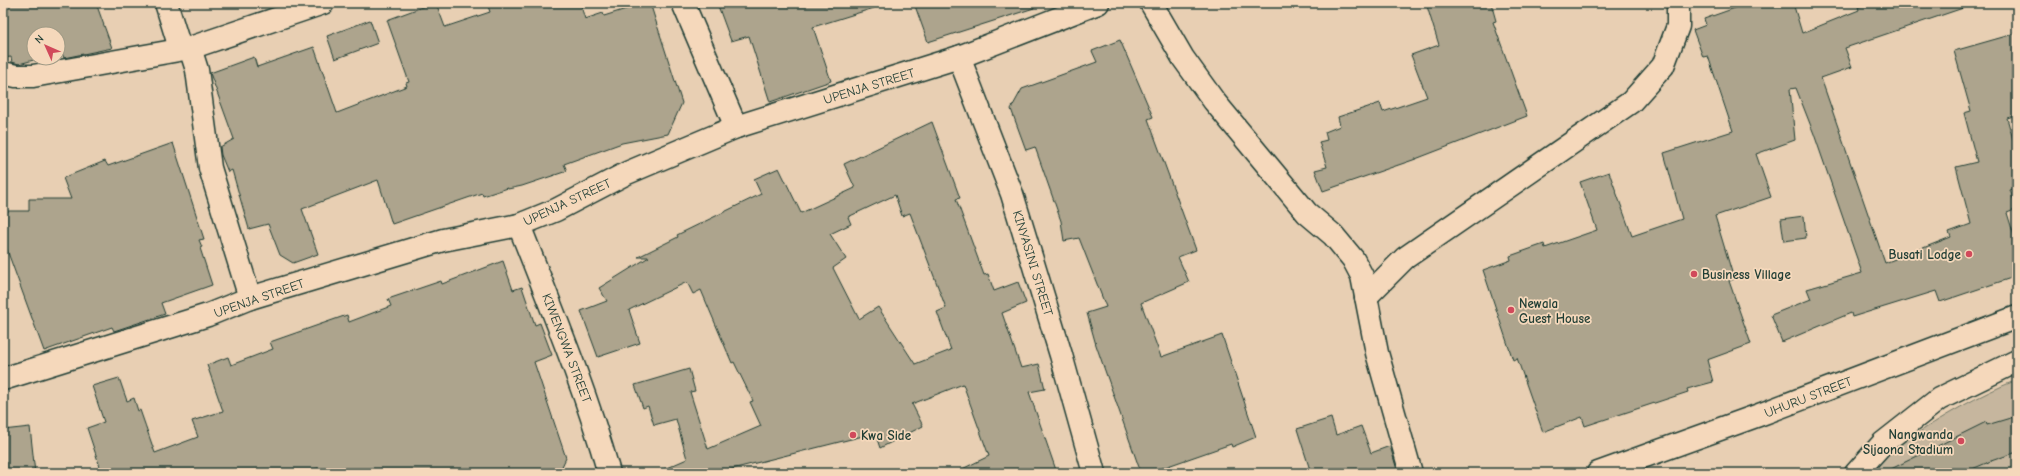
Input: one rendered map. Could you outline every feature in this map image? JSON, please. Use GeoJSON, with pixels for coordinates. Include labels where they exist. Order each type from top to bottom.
{"type":"FeatureCollection","features":[{"type":"Feature","properties":{"kind":"street"},"geometry":{"type":"LineString","coordinates":[[166,3],[185,48],[197,70],[210,168],[250,298]]}},
{"type":"Feature","properties":{"kind":"street"},"geometry":{"type":"LineString","coordinates":[[3,73],[32,76],[114,63],[185,48],[323,3]]}},
{"type":"Feature","properties":{"kind":"street"},"geometry":{"type":"LineString","coordinates":[[683,3],[736,127]]}},
{"type":"Feature","properties":{"kind":"street","name":"UPENJA STREET"},"geometry":{"type":"LineString","coordinates":[[3,378],[208,315],[250,298],[443,240],[518,225],[556,210],[627,173],[736,127],[960,57],[1098,3]]}},
{"type":"Feature","properties":{"kind":"street"},"geometry":{"type":"LineString","coordinates":[[1151,3],[1183,58],[1209,95],[1307,213],[1332,235],[1353,259],[1362,276],[1368,318],[1383,379],[1411,473]]}},
{"type":"Feature","properties":{"kind":"street"},"geometry":{"type":"LineString","coordinates":[[1366,297],[1392,270],[1412,254],[1630,102],[1663,66],[1678,26],[1678,3]]}},
{"type":"Feature","properties":{"kind":"street","name":"KINYASINI STREET"},"geometry":{"type":"LineString","coordinates":[[960,57],[1012,194],[1061,355],[1094,473]]}},
{"type":"Feature","properties":{"kind":"street","name":"KIWENGWA STREET"},"geometry":{"type":"LineString","coordinates":[[518,225],[570,353],[595,422],[609,473]]}},
{"type":"Feature","properties":{"kind":"street","name":"UHURU STREET"},"geometry":{"type":"LineString","coordinates":[[1598,473],[1759,415],[2017,317]]}},
{"type":"Feature","properties":{"kind":"street"},"geometry":{"type":"LineString","coordinates":[[1856,473],[1883,442],[1939,399],[2017,361]]}},
{"type":"Feature","properties":{"kind":"shaded area","name":"Nangwanda Sijaona Stadium"},"geometry":{"type":"Polygon","coordinates":[[[2017,380],[2017,473],[1868,473],[1891,451],[1933,423],[1960,407],[2017,380]]]}},
{"type":"Feature","properties":{"kind":"building"},"geometry":{"type":"Polygon","coordinates":[[[3,3],[96,3],[112,48],[66,58],[66,26],[26,26],[26,62],[19,64],[12,62],[11,57],[3,58],[3,3]]]}},
{"type":"Feature","properties":{"kind":"building"},"geometry":{"type":"Polygon","coordinates":[[[436,3],[445,27],[490,12],[487,3],[580,3],[585,19],[603,13],[604,16],[645,3],[650,3],[682,103],[668,134],[622,143],[564,164],[567,171],[522,186],[508,188],[483,196],[482,193],[392,224],[378,180],[302,209],[318,254],[293,263],[280,255],[268,224],[249,229],[232,170],[228,172],[221,155],[220,147],[234,139],[210,73],[254,57],[257,67],[314,47],[337,113],[407,86],[406,83],[409,82],[387,20],[436,3]]]}},
{"type":"Feature","properties":{"kind":"building"},"geometry":{"type":"Polygon","coordinates":[[[717,3],[873,3],[874,8],[813,27],[831,81],[770,102],[749,36],[731,41],[717,3]]]}},
{"type":"Feature","properties":{"kind":"building"},"geometry":{"type":"Polygon","coordinates":[[[914,3],[1033,3],[1034,8],[928,42],[914,3]]]}},
{"type":"Feature","properties":{"kind":"building"},"geometry":{"type":"Polygon","coordinates":[[[1426,3],[1491,3],[1496,21],[1493,22],[1527,116],[1413,160],[1323,191],[1315,170],[1327,167],[1319,142],[1327,140],[1325,132],[1340,126],[1338,117],[1380,103],[1383,112],[1427,97],[1411,55],[1439,45],[1426,3]]]}},
{"type":"Feature","properties":{"kind":"building"},"geometry":{"type":"Polygon","coordinates":[[[1749,3],[1793,3],[1802,33],[1859,10],[1858,7],[1869,3],[1966,3],[1966,7],[1845,48],[1852,67],[1821,78],[1885,263],[1951,237],[1949,232],[1971,224],[1956,167],[1977,162],[1964,113],[1971,111],[1954,51],[2017,33],[2017,115],[2007,118],[2017,154],[2017,188],[2010,190],[2017,209],[2007,213],[2017,245],[2017,276],[1940,302],[1936,291],[1852,317],[1851,313],[1782,342],[1771,315],[1811,299],[1807,289],[1862,273],[1814,134],[1796,88],[1790,89],[1795,140],[1756,154],[1771,197],[1715,216],[1734,279],[1729,281],[1751,344],[1707,360],[1713,382],[1687,389],[1688,392],[1585,426],[1582,417],[1543,432],[1517,358],[1513,360],[1483,270],[1511,260],[1510,256],[1544,244],[1545,248],[1597,230],[1580,182],[1609,172],[1632,236],[1682,219],[1664,153],[1733,131],[1708,56],[1703,57],[1693,30],[1706,25],[1704,19],[1749,3]]]}},
{"type":"Feature","properties":{"kind":"building"},"geometry":{"type":"Polygon","coordinates":[[[370,20],[378,43],[335,59],[327,36],[370,20]]]}},
{"type":"Feature","properties":{"kind":"building"},"geometry":{"type":"Polygon","coordinates":[[[1120,40],[1153,117],[1148,119],[1196,250],[1178,257],[1189,282],[1141,303],[1161,357],[1222,335],[1256,437],[1232,447],[1231,444],[1148,473],[1141,473],[1096,345],[1087,313],[1106,307],[1079,238],[1064,241],[1061,221],[1035,147],[1026,150],[1011,109],[1022,89],[1097,62],[1092,51],[1120,40]]]}},
{"type":"Feature","properties":{"kind":"building"},"geometry":{"type":"Polygon","coordinates":[[[932,122],[960,198],[956,199],[984,275],[988,274],[994,291],[1018,282],[1026,303],[1002,313],[1021,368],[1039,364],[1045,389],[1029,392],[1057,473],[954,473],[989,456],[963,384],[912,404],[923,426],[880,448],[875,433],[716,473],[655,473],[687,459],[676,419],[654,425],[648,406],[643,408],[635,385],[689,369],[695,391],[690,392],[708,449],[761,426],[750,402],[753,401],[734,362],[732,363],[701,290],[693,294],[687,282],[629,310],[640,343],[598,357],[581,311],[607,301],[599,288],[649,257],[638,257],[678,237],[677,235],[761,194],[754,179],[779,168],[801,213],[855,188],[844,164],[932,122]],[[895,195],[848,217],[851,224],[830,234],[846,259],[833,268],[859,319],[878,307],[915,364],[951,350],[937,312],[946,308],[910,213],[902,216],[895,195]]]}},
{"type":"Feature","properties":{"kind":"building"},"geometry":{"type":"Polygon","coordinates":[[[173,143],[204,239],[199,240],[202,247],[200,248],[212,285],[161,303],[165,314],[114,331],[112,327],[44,351],[3,239],[3,211],[29,211],[29,199],[71,199],[63,178],[105,161],[108,166],[173,143]]]}},
{"type":"Feature","properties":{"kind":"building"},"geometry":{"type":"Polygon","coordinates":[[[1804,216],[1806,238],[1784,241],[1781,219],[1804,216]]]}},
{"type":"Feature","properties":{"kind":"building"},"geometry":{"type":"Polygon","coordinates":[[[503,261],[513,290],[522,287],[535,325],[540,323],[552,355],[534,362],[566,458],[559,473],[320,473],[318,468],[304,473],[102,473],[87,428],[104,422],[92,386],[119,378],[127,401],[134,398],[138,411],[140,410],[155,453],[198,437],[192,421],[223,411],[207,365],[228,357],[231,365],[273,349],[270,342],[347,315],[349,322],[391,306],[388,299],[441,281],[442,284],[503,261]]]}},
{"type":"Feature","properties":{"kind":"building"},"geometry":{"type":"Polygon","coordinates":[[[2017,416],[2017,452],[1963,473],[1883,473],[1986,422],[1987,425],[2017,416]]]}},
{"type":"Feature","properties":{"kind":"building"},"geometry":{"type":"Polygon","coordinates":[[[1331,418],[1336,435],[1361,426],[1371,453],[1390,446],[1398,473],[1311,473],[1297,429],[1331,418]]]}},
{"type":"Feature","properties":{"kind":"building"},"geometry":{"type":"Polygon","coordinates":[[[30,427],[35,473],[3,473],[3,430],[30,427]]]}},
{"type":"Feature","properties":{"kind":"place","name":"Busati Lodge"},"geometry":{"type":"Point","coordinates":[1969,254]}},
{"type":"Feature","properties":{"kind":"place","name":"Business Village"},"geometry":{"type":"Point","coordinates":[1694,274]}},
{"type":"Feature","properties":{"kind":"place","name":"Newala Guest House"},"geometry":{"type":"Point","coordinates":[1511,310]}},
{"type":"Feature","properties":{"kind":"place","name":"Kwa Side"},"geometry":{"type":"Point","coordinates":[853,435]}},
{"type":"Feature","properties":{"kind":"place","name":"Nangwanda Sijaona Stadium"},"geometry":{"type":"Point","coordinates":[1961,441]}}]}
